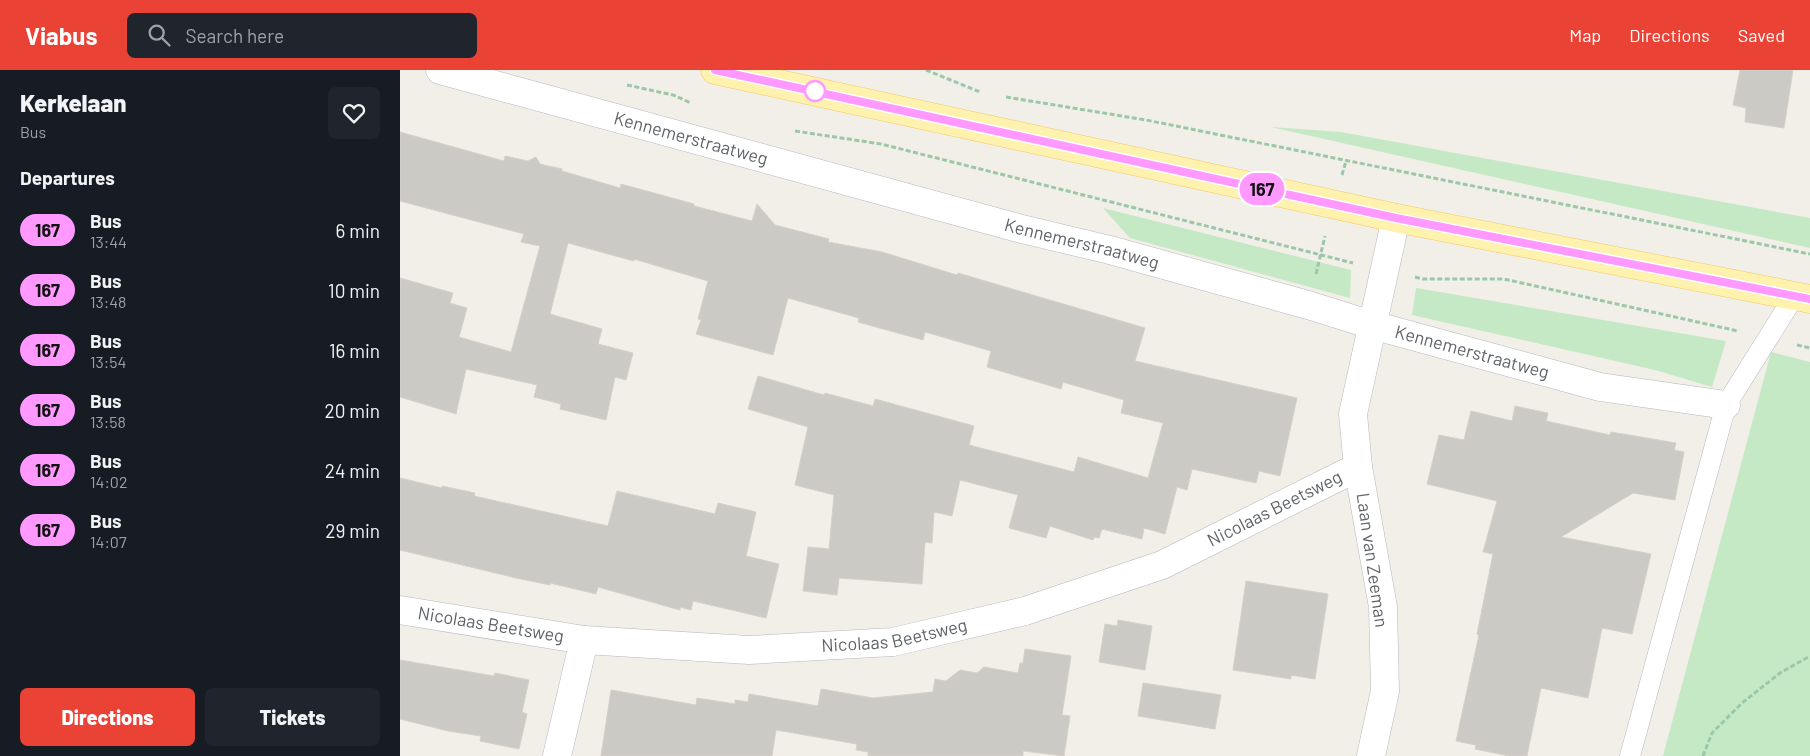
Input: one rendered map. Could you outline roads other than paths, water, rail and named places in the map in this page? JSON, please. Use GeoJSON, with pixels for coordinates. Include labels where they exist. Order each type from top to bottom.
{"type":"FeatureCollection","features":[{"type":"Feature","properties":{"kind":"main road"},"geometry":{"type":"LineString","coordinates":[[715,70],[1396,218],[1803,297]]}},
{"type":"Feature","properties":{"kind":"street","name":"Kennemerstraatweg"},"geometry":{"type":"LineString","coordinates":[[440,70],[1018,228],[1110,250],[1308,305],[1372,325],[1600,387],[1726,405]]}},
{"type":"Feature","properties":{"kind":"street","name":"Laan van Zeeman"},"geometry":{"type":"LineString","coordinates":[[1371,756],[1385,692],[1383,607],[1358,467],[1354,414],[1396,218]]}},
{"type":"Feature","properties":{"kind":"street","name":"Nicolaas Beetsweg"},"geometry":{"type":"LineString","coordinates":[[400,610],[584,640],[749,650],[893,642],[1026,611],[1162,566],[1358,467]]}},
{"type":"Feature","properties":{"kind":"street"},"geometry":{"type":"LineString","coordinates":[[557,756],[584,640]]}},
{"type":"Feature","properties":{"kind":"lane"},"geometry":{"type":"LineString","coordinates":[[1630,756],[1726,405],[1767,338],[1803,297]]}}]}
